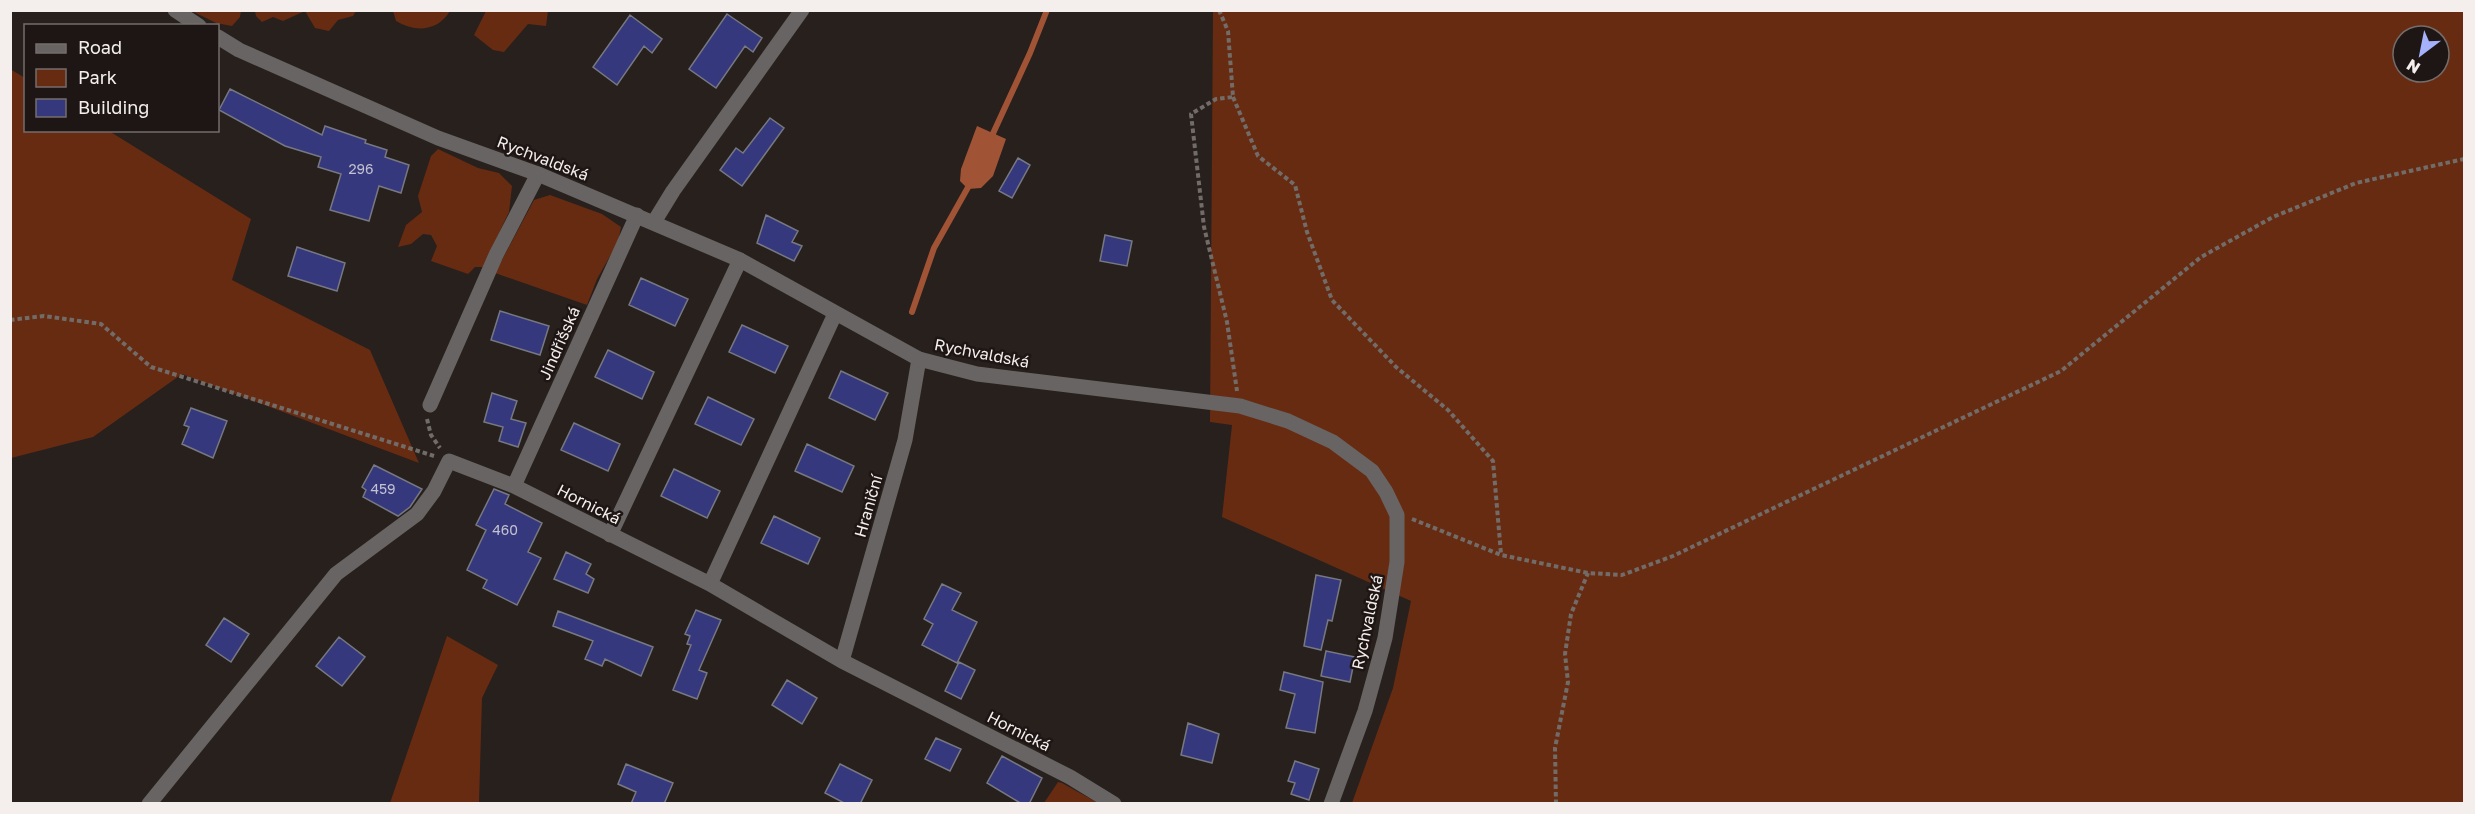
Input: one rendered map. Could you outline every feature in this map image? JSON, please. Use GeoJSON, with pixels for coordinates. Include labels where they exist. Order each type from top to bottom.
{"type":"FeatureCollection","features":[{"type":"Feature","properties":{"kind":"street"},"geometry":{"type":"LineString","coordinates":[[175,10],[196,24]]}},
{"type":"Feature","properties":{"kind":"street"},"geometry":{"type":"LineString","coordinates":[[654,222],[673,191],[802,10]]}},
{"type":"Feature","properties":{"kind":"street","name":"Rychvaldská"},"geometry":{"type":"LineString","coordinates":[[219,38],[238,50],[438,138],[538,174],[740,260],[919,359],[977,374],[1240,406],[1288,421],[1333,442],[1372,471],[1397,515],[1397,562],[1385,638],[1365,711],[1331,804]]}},
{"type":"Feature","properties":{"kind":"street"},"geometry":{"type":"LineString","coordinates":[[430,405],[496,255],[538,174]]}},
{"type":"Feature","properties":{"kind":"street","name":"Jindřišská"},"geometry":{"type":"LineString","coordinates":[[514,486],[637,215]]}},
{"type":"Feature","properties":{"kind":"street"},"geometry":{"type":"LineString","coordinates":[[610,535],[740,260]]}},
{"type":"Feature","properties":{"kind":"street"},"geometry":{"type":"LineString","coordinates":[[710,584],[835,314]]}},
{"type":"Feature","properties":{"kind":"street","name":"Hraniční"},"geometry":{"type":"LineString","coordinates":[[842,661],[905,440],[919,359]]}},
{"type":"Feature","properties":{"kind":"street"},"geometry":{"type":"LineString","coordinates":[[150,804],[336,574],[417,514],[434,490],[449,461]]}},
{"type":"Feature","properties":{"kind":"street","name":"Hornická"},"geometry":{"type":"LineString","coordinates":[[449,461],[514,486],[710,584],[842,661],[1070,777],[1114,804]]}},
{"type":"Feature","properties":{"kind":"path"},"geometry":{"type":"LineString","coordinates":[[1219,10],[1228,31],[1233,97],[1258,156],[1295,185],[1307,232],[1332,300],[1396,367],[1448,410],[1493,461],[1501,555]]}},
{"type":"Feature","properties":{"kind":"path"},"geometry":{"type":"LineString","coordinates":[[1233,97],[1216,99],[1191,114],[1204,227],[1227,322],[1240,406]]}},
{"type":"Feature","properties":{"kind":"path"},"geometry":{"type":"LineString","coordinates":[[1397,515],[1425,523],[1501,555],[1588,573],[1622,575],[1673,556],[2061,371],[2201,257],[2273,217],[2356,183],[2464,159]]}},
{"type":"Feature","properties":{"kind":"path"},"geometry":{"type":"LineString","coordinates":[[10,320],[44,316],[101,324],[152,367],[449,461]]}},
{"type":"Feature","properties":{"kind":"path"},"geometry":{"type":"LineString","coordinates":[[430,405],[426,418],[431,435],[449,461]]}},
{"type":"Feature","properties":{"kind":"path"},"geometry":{"type":"LineString","coordinates":[[1556,804],[1555,748],[1568,682],[1565,654],[1571,614],[1588,573]]}},
{"type":"Feature","properties":{"kind":"green space"},"geometry":{"type":"Polygon","coordinates":[[[255,10],[356,11],[353,16],[338,20],[329,31],[315,28],[305,11],[283,21],[273,17],[262,22],[256,16],[255,10]]]}},
{"type":"Feature","properties":{"kind":"green space"},"geometry":{"type":"Polygon","coordinates":[[[393,10],[450,11],[439,23],[419,28],[396,21],[393,10]]]}},
{"type":"Feature","properties":{"kind":"green space"},"geometry":{"type":"Polygon","coordinates":[[[192,11],[241,11],[240,17],[232,26],[216,23],[192,11]]]}},
{"type":"Feature","properties":{"kind":"green space"},"geometry":{"type":"Polygon","coordinates":[[[486,11],[548,11],[546,26],[528,24],[504,52],[493,50],[474,35],[486,11]]]}},
{"type":"Feature","properties":{"kind":"green space"},"geometry":{"type":"Polygon","coordinates":[[[1213,11],[2464,11],[2464,803],[1352,803],[1393,688],[1411,601],[1222,517],[1232,425],[1210,422],[1213,11]]]}},
{"type":"Feature","properties":{"kind":"green space"},"geometry":{"type":"Polygon","coordinates":[[[10,69],[24,77],[24,132],[111,132],[251,219],[232,280],[370,350],[419,463],[182,374],[93,437],[11,458],[10,69]]]}},
{"type":"Feature","properties":{"kind":"green space"},"geometry":{"type":"Polygon","coordinates":[[[438,149],[478,168],[499,173],[512,186],[509,212],[483,267],[475,267],[468,274],[431,261],[437,246],[431,235],[423,234],[411,244],[398,247],[406,225],[422,212],[418,196],[431,156],[438,149]]]}},
{"type":"Feature","properties":{"kind":"green space"},"geometry":{"type":"Polygon","coordinates":[[[550,195],[602,214],[621,227],[618,242],[597,279],[587,305],[495,273],[534,200],[550,195]]]}},
{"type":"Feature","properties":{"kind":"green space"},"geometry":{"type":"Polygon","coordinates":[[[447,636],[498,665],[482,698],[479,803],[390,803],[447,636]]]}},
{"type":"Feature","properties":{"kind":"green space"},"geometry":{"type":"Polygon","coordinates":[[[1058,782],[1062,783],[1098,803],[1044,803],[1058,782]]]}},
{"type":"Feature","properties":{"kind":"shaded area"},"geometry":{"type":"Polygon","coordinates":[[[977,126],[1006,139],[993,176],[981,188],[968,189],[960,181],[961,169],[977,126]]]}},
{"type":"Feature","properties":{"kind":"building"},"geometry":{"type":"Polygon","coordinates":[[[727,14],[762,38],[753,52],[745,46],[716,88],[689,69],[727,14]]]}},
{"type":"Feature","properties":{"kind":"building"},"geometry":{"type":"Polygon","coordinates":[[[630,15],[662,39],[652,53],[644,46],[617,85],[593,67],[630,15]]]}},
{"type":"Feature","properties":{"kind":"building"},"geometry":{"type":"Polygon","coordinates":[[[230,89],[322,135],[325,126],[387,150],[385,157],[409,165],[401,193],[379,186],[369,221],[330,210],[341,174],[318,167],[321,157],[285,146],[219,110],[230,89]]]}},
{"type":"Feature","properties":{"kind":"building"},"geometry":{"type":"Polygon","coordinates":[[[770,118],[784,128],[742,186],[720,170],[736,148],[743,153],[770,118]]]}},
{"type":"Feature","properties":{"kind":"building"},"geometry":{"type":"Polygon","coordinates":[[[1018,158],[1030,165],[1012,198],[999,191],[1018,158]]]}},
{"type":"Feature","properties":{"kind":"building"},"geometry":{"type":"Polygon","coordinates":[[[766,215],[798,231],[792,242],[802,246],[794,261],[757,243],[766,215]]]}},
{"type":"Feature","properties":{"kind":"building"},"geometry":{"type":"Polygon","coordinates":[[[1105,235],[1132,241],[1127,266],[1100,261],[1105,235]]]}},
{"type":"Feature","properties":{"kind":"building"},"geometry":{"type":"Polygon","coordinates":[[[297,247],[345,263],[337,291],[288,276],[297,247]]]}},
{"type":"Feature","properties":{"kind":"building"},"geometry":{"type":"Polygon","coordinates":[[[641,278],[688,299],[675,326],[629,305],[641,278]]]}},
{"type":"Feature","properties":{"kind":"building"},"geometry":{"type":"Polygon","coordinates":[[[500,311],[549,326],[540,355],[491,340],[500,311]]]}},
{"type":"Feature","properties":{"kind":"building"},"geometry":{"type":"Polygon","coordinates":[[[742,325],[788,346],[775,373],[729,352],[742,325]]]}},
{"type":"Feature","properties":{"kind":"building"},"geometry":{"type":"Polygon","coordinates":[[[608,350],[654,372],[642,399],[595,377],[608,350]]]}},
{"type":"Feature","properties":{"kind":"building"},"geometry":{"type":"Polygon","coordinates":[[[841,371],[888,393],[875,420],[829,398],[841,371]]]}},
{"type":"Feature","properties":{"kind":"building"},"geometry":{"type":"Polygon","coordinates":[[[492,393],[517,401],[511,419],[526,423],[518,447],[499,441],[503,427],[484,422],[492,393]]]}},
{"type":"Feature","properties":{"kind":"building"},"geometry":{"type":"Polygon","coordinates":[[[708,397],[754,419],[741,445],[695,424],[708,397]]]}},
{"type":"Feature","properties":{"kind":"building"},"geometry":{"type":"Polygon","coordinates":[[[191,408],[227,421],[213,458],[182,444],[189,427],[184,425],[191,408]]]}},
{"type":"Feature","properties":{"kind":"building"},"geometry":{"type":"Polygon","coordinates":[[[574,423],[620,444],[608,471],[561,450],[574,423]]]}},
{"type":"Feature","properties":{"kind":"building"},"geometry":{"type":"Polygon","coordinates":[[[807,444],[854,466],[842,492],[795,471],[807,444]]]}},
{"type":"Feature","properties":{"kind":"building"},"geometry":{"type":"Polygon","coordinates":[[[374,465],[422,489],[410,507],[398,516],[363,497],[366,490],[362,487],[374,465]]]}},
{"type":"Feature","properties":{"kind":"building"},"geometry":{"type":"Polygon","coordinates":[[[674,469],[720,491],[707,518],[661,496],[674,469]]]}},
{"type":"Feature","properties":{"kind":"building"},"geometry":{"type":"Polygon","coordinates":[[[494,489],[509,495],[505,504],[542,523],[528,552],[541,558],[517,605],[483,588],[487,580],[467,570],[486,530],[476,525],[494,489]]]}},
{"type":"Feature","properties":{"kind":"building"},"geometry":{"type":"Polygon","coordinates":[[[774,516],[820,538],[808,564],[761,543],[774,516]]]}},
{"type":"Feature","properties":{"kind":"building"},"geometry":{"type":"Polygon","coordinates":[[[566,552],[591,564],[586,574],[594,579],[588,593],[554,579],[566,552]]]}},
{"type":"Feature","properties":{"kind":"building"},"geometry":{"type":"Polygon","coordinates":[[[1316,575],[1341,580],[1332,621],[1328,620],[1321,650],[1304,646],[1316,575]]]}},
{"type":"Feature","properties":{"kind":"building"},"geometry":{"type":"Polygon","coordinates":[[[942,584],[961,593],[952,610],[977,622],[957,663],[922,645],[933,624],[924,619],[942,584]]]}},
{"type":"Feature","properties":{"kind":"building"},"geometry":{"type":"Polygon","coordinates":[[[696,610],[721,620],[699,670],[707,673],[697,699],[673,690],[691,645],[687,644],[690,636],[685,634],[696,610]]]}},
{"type":"Feature","properties":{"kind":"building"},"geometry":{"type":"Polygon","coordinates":[[[558,611],[653,647],[641,676],[605,659],[602,666],[585,659],[593,641],[553,626],[558,611]]]}},
{"type":"Feature","properties":{"kind":"building"},"geometry":{"type":"Polygon","coordinates":[[[224,618],[249,634],[231,662],[206,645],[224,618]]]}},
{"type":"Feature","properties":{"kind":"building"},"geometry":{"type":"Polygon","coordinates":[[[339,637],[365,657],[342,686],[316,666],[339,637]]]}},
{"type":"Feature","properties":{"kind":"building"},"geometry":{"type":"Polygon","coordinates":[[[1326,651],[1355,657],[1350,682],[1321,676],[1326,651]]]}},
{"type":"Feature","properties":{"kind":"building"},"geometry":{"type":"Polygon","coordinates":[[[959,662],[975,670],[961,699],[945,691],[959,662]]]}},
{"type":"Feature","properties":{"kind":"building"},"geometry":{"type":"Polygon","coordinates":[[[1284,672],[1323,682],[1315,733],[1286,728],[1295,694],[1280,690],[1284,672]]]}},
{"type":"Feature","properties":{"kind":"building"},"geometry":{"type":"Polygon","coordinates":[[[787,680],[817,698],[802,724],[772,705],[787,680]]]}},
{"type":"Feature","properties":{"kind":"building"},"geometry":{"type":"Polygon","coordinates":[[[1188,723],[1219,734],[1212,763],[1181,755],[1188,723]]]}},
{"type":"Feature","properties":{"kind":"building"},"geometry":{"type":"Polygon","coordinates":[[[936,738],[961,749],[950,771],[925,759],[936,738]]]}},
{"type":"Feature","properties":{"kind":"building"},"geometry":{"type":"Polygon","coordinates":[[[1002,756],[1042,778],[1029,804],[1022,804],[987,783],[1002,756]]]}},
{"type":"Feature","properties":{"kind":"building"},"geometry":{"type":"Polygon","coordinates":[[[1295,761],[1319,769],[1309,800],[1291,794],[1295,783],[1288,781],[1295,761]]]}},
{"type":"Feature","properties":{"kind":"building"},"geometry":{"type":"Polygon","coordinates":[[[626,764],[673,783],[664,804],[631,804],[636,792],[618,784],[626,764]]]}},
{"type":"Feature","properties":{"kind":"building"},"geometry":{"type":"Polygon","coordinates":[[[840,764],[872,780],[860,804],[846,804],[825,793],[840,764]]]}},
{"type":"Feature","properties":{"kind":"waterway"},"geometry":{"type":"LineString","coordinates":[[990,140],[1047,10]]}},
{"type":"Feature","properties":{"kind":"waterway"},"geometry":{"type":"LineString","coordinates":[[912,312],[934,248],[971,182]]}}]}
